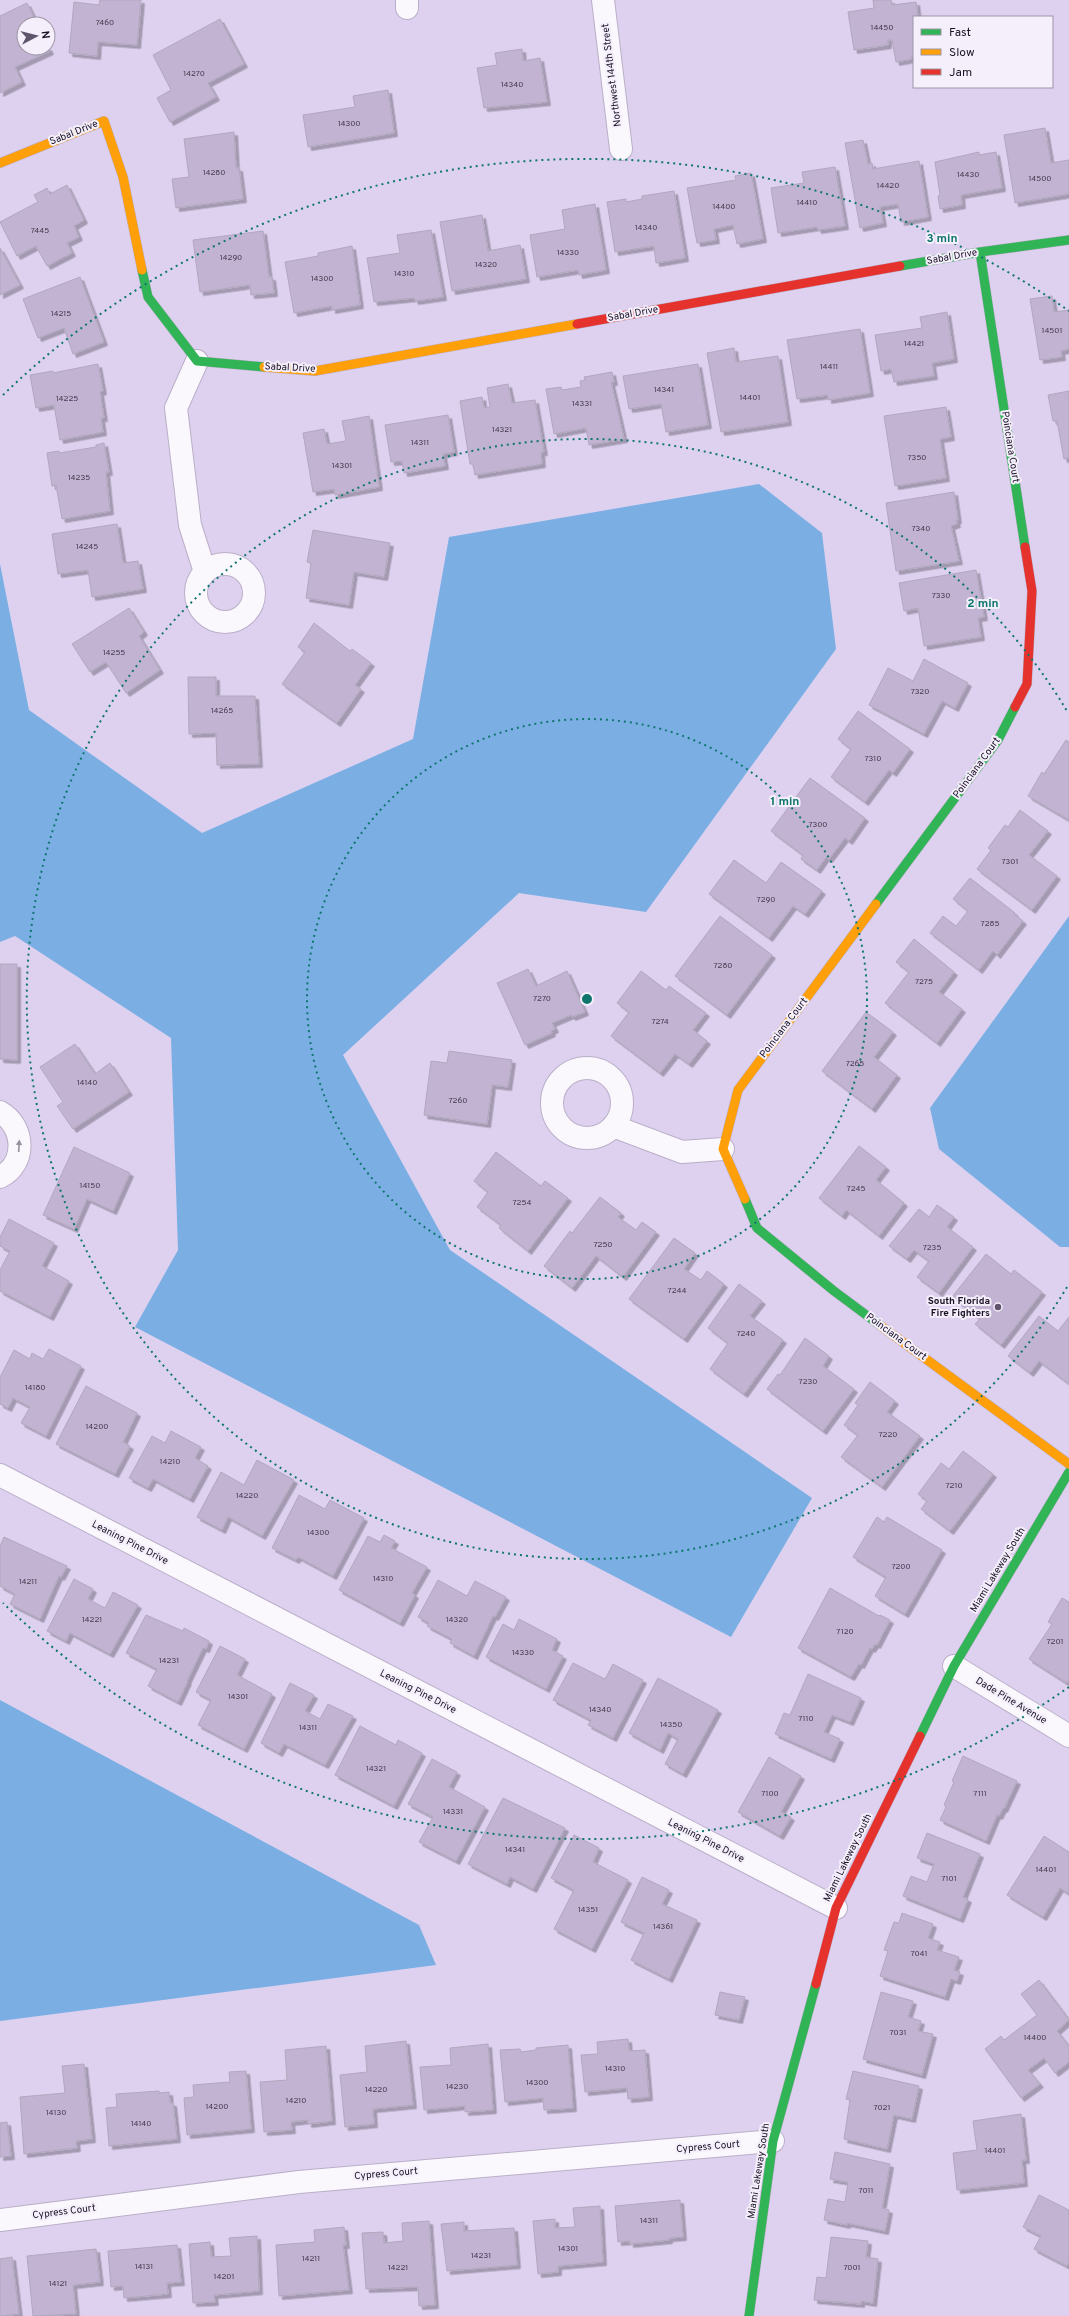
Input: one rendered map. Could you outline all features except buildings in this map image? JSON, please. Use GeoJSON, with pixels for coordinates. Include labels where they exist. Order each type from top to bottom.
{"type":"FeatureCollection","features":[{"type":"Feature","properties":{"kind":"street","name":"Northwest 144th Street"},"geometry":{"type":"LineString","coordinates":[[603,0],[621,149]]}},
{"type":"Feature","properties":{"kind":"street","name":"Sabal Drive"},"geometry":{"type":"LineString","coordinates":[[0,162],[104,121],[123,177],[148,297],[197,361],[315,371],[980,252],[1069,240]]}},
{"type":"Feature","properties":{"kind":"street","name":"Poinciana Court"},"geometry":{"type":"LineString","coordinates":[[980,252],[1032,591],[1027,684],[998,740],[738,1090],[723,1148],[757,1228],[834,1291],[1069,1464]]}},
{"type":"Feature","properties":{"kind":"street"},"geometry":{"type":"LineString","coordinates":[[197,361],[176,408],[190,525],[206,572]]}},
{"type":"Feature","properties":{"kind":"street"},"geometry":{"type":"LineString","coordinates":[[0,1112],[14,1124],[19,1134],[20,1146],[18,1157],[12,1168],[0,1177]]}},
{"type":"Feature","properties":{"kind":"street"},"geometry":{"type":"LineString","coordinates":[[614,1126],[682,1152],[723,1148]]}},
{"type":"Feature","properties":{"kind":"street","name":"Miami Lakeway South"},"geometry":{"type":"LineString","coordinates":[[748,2316],[773,2141],[836,1908],[954,1666],[1069,1472]]}},
{"type":"Feature","properties":{"kind":"street","name":"Leaning Pine Drive"},"geometry":{"type":"LineString","coordinates":[[0,1475],[836,1908]]}},
{"type":"Feature","properties":{"kind":"street","name":"Dade Pine Avenue"},"geometry":{"type":"LineString","coordinates":[[954,1666],[1069,1736]]}},
{"type":"Feature","properties":{"kind":"street","name":"Cypress Court"},"geometry":{"type":"LineString","coordinates":[[0,2220],[300,2182],[773,2141]]}},
{"type":"Feature","properties":{"kind":"water"},"geometry":{"type":"Polygon","coordinates":[[[759,484],[822,533],[836,649],[646,912],[519,893],[343,1055],[450,1250],[812,1498],[731,1637],[135,1327],[178,1250],[171,1038],[15,936],[0,942],[0,564],[29,710],[202,833],[413,739],[449,537],[759,484]]]}},
{"type":"Feature","properties":{"kind":"water"},"geometry":{"type":"Polygon","coordinates":[[[1069,916],[1069,1247],[1060,1247],[939,1149],[930,1108],[1069,916]]]}},
{"type":"Feature","properties":{"kind":"water"},"geometry":{"type":"Polygon","coordinates":[[[0,1700],[419,1925],[436,1965],[0,2021],[0,1700]]]}},
{"type":"Feature","properties":{"kind":"traffic: fast"},"geometry":{"type":"LineString","coordinates":[[900,266],[980,252],[1069,240]]}},
{"type":"Feature","properties":{"kind":"traffic: fast"},"geometry":{"type":"LineString","coordinates":[[980,252],[1025,547]]}},
{"type":"Feature","properties":{"kind":"traffic: fast"},"geometry":{"type":"LineString","coordinates":[[142,270],[148,297],[197,361],[264,367]]}},
{"type":"Feature","properties":{"kind":"traffic: fast"},"geometry":{"type":"LineString","coordinates":[[876,904],[998,740],[1015,707]]}},
{"type":"Feature","properties":{"kind":"traffic: fast"},"geometry":{"type":"LineString","coordinates":[[745,1199],[757,1228],[834,1291],[881,1326]]}},
{"type":"Feature","properties":{"kind":"traffic: fast"},"geometry":{"type":"LineString","coordinates":[[920,1736],[954,1666],[1069,1472]]}},
{"type":"Feature","properties":{"kind":"traffic: fast"},"geometry":{"type":"LineString","coordinates":[[749,2316],[773,2141],[816,1984]]}},
{"type":"Feature","properties":{"kind":"traffic: slow"},"geometry":{"type":"LineString","coordinates":[[0,163],[104,121],[123,177],[142,270]]}},
{"type":"Feature","properties":{"kind":"traffic: slow"},"geometry":{"type":"LineString","coordinates":[[264,367],[315,371],[577,324]]}},
{"type":"Feature","properties":{"kind":"traffic: slow"},"geometry":{"type":"LineString","coordinates":[[745,1199],[723,1149],[738,1090],[876,904]]}},
{"type":"Feature","properties":{"kind":"traffic: slow"},"geometry":{"type":"LineString","coordinates":[[881,1326],[1069,1464]]}},
{"type":"Feature","properties":{"kind":"traffic: jam"},"geometry":{"type":"LineString","coordinates":[[577,324],[900,266]]}},
{"type":"Feature","properties":{"kind":"traffic: jam"},"geometry":{"type":"LineString","coordinates":[[1015,707],[1027,684],[1032,591],[1025,547]]}},
{"type":"Feature","properties":{"kind":"traffic: jam"},"geometry":{"type":"LineString","coordinates":[[816,1984],[836,1908],[920,1736]]}},
{"type":"Feature","properties":{"kind":"place","name":"South Florida Fire Fighters"},"geometry":{"type":"Point","coordinates":[998,1307]}}]}
